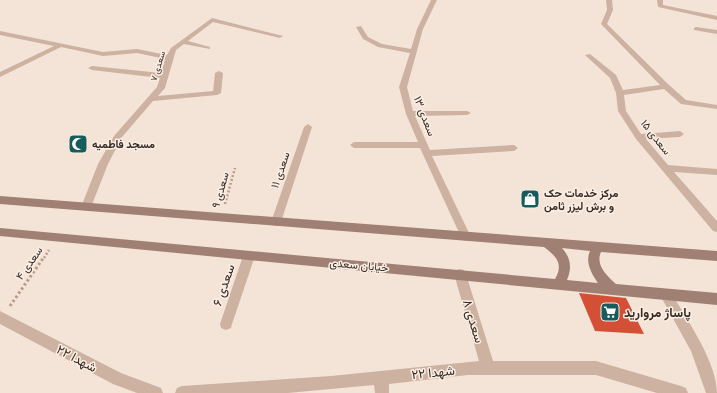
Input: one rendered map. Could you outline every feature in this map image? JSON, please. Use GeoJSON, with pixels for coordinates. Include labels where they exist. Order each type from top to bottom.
{"type":"FeatureCollection","features":[{"type":"Feature","properties":{"kind":"main road"},"geometry":{"type":"LineString","coordinates":[[0,200],[717,256]]}},
{"type":"Feature","properties":{"kind":"main road","name":"خیابان سعدی"},"geometry":{"type":"LineString","coordinates":[[0,232],[717,299]]}},
{"type":"Feature","properties":{"kind":"main road"},"geometry":{"type":"LineString","coordinates":[[547,243],[556,248],[566,262],[564,277],[558,284]]}},
{"type":"Feature","properties":{"kind":"main road"},"geometry":{"type":"LineString","coordinates":[[598,247],[594,252],[592,260],[594,267],[599,275],[614,290]]}},
{"type":"Feature","properties":{"kind":"street","name":"سعدی ۱۳"},"geometry":{"type":"LineString","coordinates":[[434,0],[420,29],[403,87],[410,114],[466,237]]}},
{"type":"Feature","properties":{"kind":"street"},"geometry":{"type":"LineString","coordinates":[[609,0],[610,10],[604,24],[666,87],[684,102],[717,107]]}},
{"type":"Feature","properties":{"kind":"street"},"geometry":{"type":"LineString","coordinates":[[660,0],[660,6],[717,18]]}},
{"type":"Feature","properties":{"kind":"street","name":"سعدی ۷"},"geometry":{"type":"LineString","coordinates":[[86,207],[103,164],[118,136],[161,88],[173,49],[212,20],[280,36]]}},
{"type":"Feature","properties":{"kind":"street"},"geometry":{"type":"LineString","coordinates":[[359,27],[365,38],[380,46],[413,51]]}},
{"type":"Feature","properties":{"kind":"street"},"geometry":{"type":"LineString","coordinates":[[696,29],[717,32]]}},
{"type":"Feature","properties":{"kind":"street"},"geometry":{"type":"LineString","coordinates":[[0,33],[103,54],[138,51],[169,58]]}},
{"type":"Feature","properties":{"kind":"street"},"geometry":{"type":"LineString","coordinates":[[183,42],[208,48]]}},
{"type":"Feature","properties":{"kind":"street"},"geometry":{"type":"LineString","coordinates":[[0,75],[61,45]]}},
{"type":"Feature","properties":{"kind":"street","name":"سعدی ۱۵"},"geometry":{"type":"LineString","coordinates":[[588,55],[613,77],[620,93],[622,111],[639,137],[717,228]]}},
{"type":"Feature","properties":{"kind":"street"},"geometry":{"type":"LineString","coordinates":[[92,68],[165,76]]}},
{"type":"Feature","properties":{"kind":"street"},"geometry":{"type":"LineString","coordinates":[[150,99],[217,93],[219,73]]}},
{"type":"Feature","properties":{"kind":"street"},"geometry":{"type":"LineString","coordinates":[[620,93],[666,87]]}},
{"type":"Feature","properties":{"kind":"street"},"geometry":{"type":"LineString","coordinates":[[410,114],[467,113]]}},
{"type":"Feature","properties":{"kind":"street","name":"سعدی ۱۱"},"geometry":{"type":"LineString","coordinates":[[276,222],[308,127]]}},
{"type":"Feature","properties":{"kind":"street"},"geometry":{"type":"LineString","coordinates":[[639,137],[680,134]]}},
{"type":"Feature","properties":{"kind":"street"},"geometry":{"type":"LineString","coordinates":[[354,145],[425,149],[514,148]]}},
{"type":"Feature","properties":{"kind":"street"},"geometry":{"type":"LineString","coordinates":[[666,168],[717,172]]}},
{"type":"Feature","properties":{"kind":"street","name":"سعدی ۶"},"geometry":{"type":"LineString","coordinates":[[226,324],[249,256]]}},
{"type":"Feature","properties":{"kind":"street","name":"سعدی ۸"},"geometry":{"type":"LineString","coordinates":[[460,274],[488,368]]}},
{"type":"Feature","properties":{"kind":"street"},"geometry":{"type":"LineString","coordinates":[[666,295],[697,348],[713,393]]}},
{"type":"Feature","properties":{"kind":"street","name":"شهدا ۲۲"},"geometry":{"type":"LineString","coordinates":[[1,317],[118,379],[156,393]]}},
{"type":"Feature","properties":{"kind":"street","name":"شهدا ۲۲"},"geometry":{"type":"LineString","coordinates":[[182,393],[304,389],[381,377],[468,368],[596,368],[681,393]]}},
{"type":"Feature","properties":{"kind":"street"},"geometry":{"type":"LineString","coordinates":[[381,377],[382,393]]}},
{"type":"Feature","properties":{"kind":"path","name":"سعدی ۹"},"geometry":{"type":"LineString","coordinates":[[220,218],[235,168]]}},
{"type":"Feature","properties":{"kind":"path","name":"سعدی ۴"},"geometry":{"type":"LineString","coordinates":[[1,317],[58,238]]}},
{"type":"Feature","properties":{"kind":"building","name":"پاساژ مروارید"},"geometry":{"type":"Polygon","coordinates":[[[579,293],[626,298],[644,334],[595,331],[579,293]]]}},
{"type":"Feature","properties":{"kind":"place","name":"مسجد فاطمیه"},"geometry":{"type":"Point","coordinates":[78,144]}},
{"type":"Feature","properties":{"kind":"place","name":"مرکز خدمات حک و برش لیزر ثامن"},"geometry":{"type":"Point","coordinates":[530,199]}},
{"type":"Feature","properties":{"kind":"place","name":"پاساژ مروارید"},"geometry":{"type":"Point","coordinates":[610,312]}}]}
